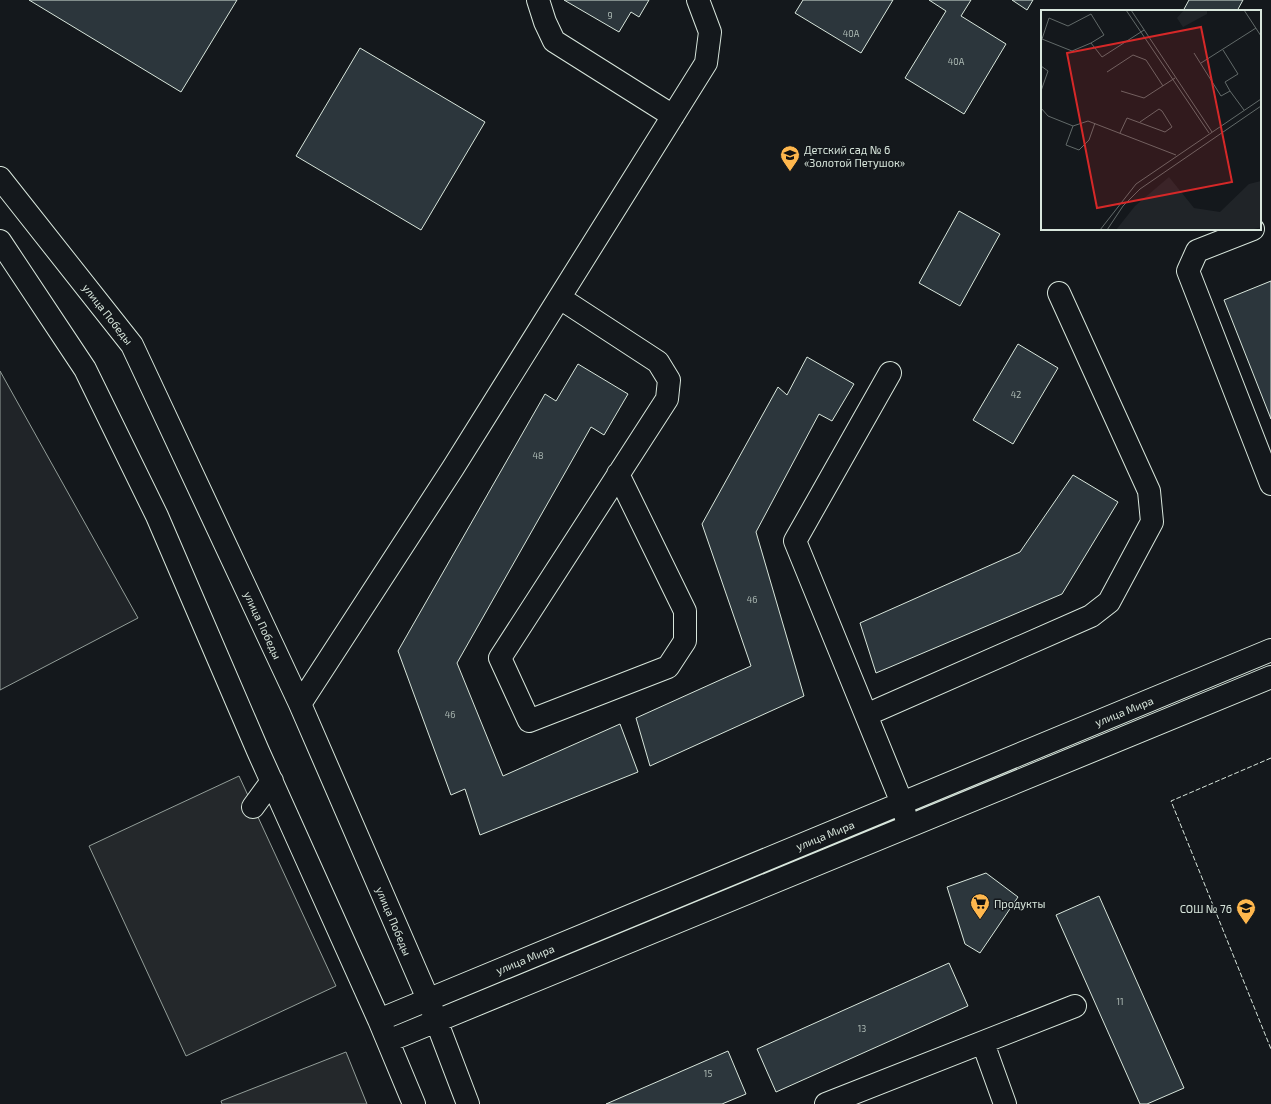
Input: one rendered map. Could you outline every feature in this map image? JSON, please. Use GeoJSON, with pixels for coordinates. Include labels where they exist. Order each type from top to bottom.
{"type":"FeatureCollection","features":[{"type":"Feature","properties":{"kind":"street"},"geometry":{"type":"LineString","coordinates":[[538,0],[545,22],[554,41],[673,116]]}},
{"type":"Feature","properties":{"kind":"street"},"geometry":{"type":"LineString","coordinates":[[300,704],[453,468],[706,63],[710,32],[698,0]]}},
{"type":"Feature","properties":{"kind":"street","name":"улица Победы"},"geometry":{"type":"LineString","coordinates":[[0,178],[132,345],[300,704],[428,999],[468,1104]]}},
{"type":"Feature","properties":{"kind":"street"},"geometry":{"type":"LineString","coordinates":[[1261,226],[1271,222]]}},
{"type":"Feature","properties":{"kind":"street"},"geometry":{"type":"LineString","coordinates":[[1251,230],[1197,252],[1188,271],[1271,484]]}},
{"type":"Feature","properties":{"kind":"street"},"geometry":{"type":"LineString","coordinates":[[0,241],[85,370],[169,541],[272,781],[379,1020],[414,1104]]}},
{"type":"Feature","properties":{"kind":"street"},"geometry":{"type":"LineString","coordinates":[[866,715],[1091,616],[1109,602],[1152,522],[1149,491],[1059,293]]}},
{"type":"Feature","properties":{"kind":"street"},"geometry":{"type":"LineString","coordinates":[[560,298],[658,362],[669,380],[667,399],[618,474],[500,658],[529,721],[668,667],[685,640],[685,611],[618,474]]}},
{"type":"Feature","properties":{"kind":"street"},"geometry":{"type":"LineString","coordinates":[[890,373],[795,541],[902,803],[909,826]]}},
{"type":"Feature","properties":{"kind":"street","name":"улица Мира"},"geometry":{"type":"LineString","coordinates":[[379,1020],[1271,650]]}},
{"type":"Feature","properties":{"kind":"street"},"geometry":{"type":"LineString","coordinates":[[388,1041],[1271,677]]}},
{"type":"Feature","properties":{"kind":"street"},"geometry":{"type":"LineString","coordinates":[[253,807],[272,781]]}},
{"type":"Feature","properties":{"kind":"street"},"geometry":{"type":"LineString","coordinates":[[826,1104],[1074,1006]]}},
{"type":"Feature","properties":{"kind":"street"},"geometry":{"type":"LineString","coordinates":[[983,1043],[1005,1104]]}},
{"type":"Feature","properties":{"kind":"shaded area"},"geometry":{"type":"Polygon","coordinates":[[[0,371],[138,618],[0,690],[0,371]]]}},
{"type":"Feature","properties":{"kind":"shaded area"},"geometry":{"type":"Polygon","coordinates":[[[239,776],[336,986],[186,1056],[89,846],[239,776]]]}},
{"type":"Feature","properties":{"kind":"shaded area"},"geometry":{"type":"Polygon","coordinates":[[[346,1052],[367,1104],[222,1104],[221,1101],[346,1052]]]}},
{"type":"Feature","properties":{"kind":"building"},"geometry":{"type":"Polygon","coordinates":[[[29,0],[237,0],[181,92],[29,0]]]}},
{"type":"Feature","properties":{"kind":"building"},"geometry":{"type":"Polygon","coordinates":[[[564,0],[649,0],[639,17],[631,12],[619,32],[564,0]]]}},
{"type":"Feature","properties":{"kind":"building"},"geometry":{"type":"Polygon","coordinates":[[[803,0],[893,0],[861,53],[795,13],[803,0]]]}},
{"type":"Feature","properties":{"kind":"building"},"geometry":{"type":"Polygon","coordinates":[[[929,0],[971,0],[961,16],[1006,44],[964,114],[905,78],[946,11],[929,0]]]}},
{"type":"Feature","properties":{"kind":"building"},"geometry":{"type":"Polygon","coordinates":[[[1012,0],[1033,0],[1027,10],[1012,0]]]}},
{"type":"Feature","properties":{"kind":"building"},"geometry":{"type":"Polygon","coordinates":[[[1189,0],[1243,0],[1238,10],[1184,10],[1189,0]]]}},
{"type":"Feature","properties":{"kind":"building"},"geometry":{"type":"Polygon","coordinates":[[[360,48],[485,122],[421,230],[296,156],[360,48]]]}},
{"type":"Feature","properties":{"kind":"building"},"geometry":{"type":"Polygon","coordinates":[[[959,211],[1000,234],[960,306],[919,283],[959,211]]]}},
{"type":"Feature","properties":{"kind":"building"},"geometry":{"type":"Polygon","coordinates":[[[1271,281],[1271,419],[1224,300],[1271,281]]]}},
{"type":"Feature","properties":{"kind":"building"},"geometry":{"type":"Polygon","coordinates":[[[1018,344],[1058,368],[1013,444],[973,420],[1018,344]]]}},
{"type":"Feature","properties":{"kind":"building"},"geometry":{"type":"Polygon","coordinates":[[[807,357],[854,384],[832,421],[819,414],[756,532],[804,696],[650,766],[636,718],[751,666],[702,524],[778,387],[787,395],[807,357]]]}},
{"type":"Feature","properties":{"kind":"building"},"geometry":{"type":"Polygon","coordinates":[[[578,364],[628,394],[604,435],[591,427],[457,663],[503,776],[620,724],[638,772],[480,835],[465,789],[451,795],[398,651],[545,394],[556,401],[578,364]]]}},
{"type":"Feature","properties":{"kind":"building"},"geometry":{"type":"Polygon","coordinates":[[[1073,475],[1118,502],[1062,594],[876,673],[860,623],[1020,552],[1073,475]]]}},
{"type":"Feature","properties":{"kind":"building","name":"Продукты"},"geometry":{"type":"Polygon","coordinates":[[[986,873],[1018,897],[980,953],[965,944],[947,887],[986,873]]]}},
{"type":"Feature","properties":{"kind":"building"},"geometry":{"type":"Polygon","coordinates":[[[1099,896],[1184,1088],[1147,1104],[1140,1104],[1056,915],[1099,896]]]}},
{"type":"Feature","properties":{"kind":"building"},"geometry":{"type":"Polygon","coordinates":[[[949,963],[968,1006],[776,1092],[757,1049],[949,963]]]}},
{"type":"Feature","properties":{"kind":"building"},"geometry":{"type":"Polygon","coordinates":[[[728,1051],[746,1094],[722,1104],[606,1104],[728,1051]]]}},
{"type":"Feature","properties":{"kind":"fence"},"geometry":{"type":"LineString","coordinates":[[1271,758],[1171,801],[1271,1049]]}},
{"type":"Feature","properties":{"kind":"place","name":"Детский сад № 6 «Золотой Петушок»"},"geometry":{"type":"Point","coordinates":[790,172]}},
{"type":"Feature","properties":{"kind":"place","name":"Продукты"},"geometry":{"type":"Point","coordinates":[980,920]}},
{"type":"Feature","properties":{"kind":"place","name":"СОШ № 76"},"geometry":{"type":"Point","coordinates":[1246,925]}}]}
